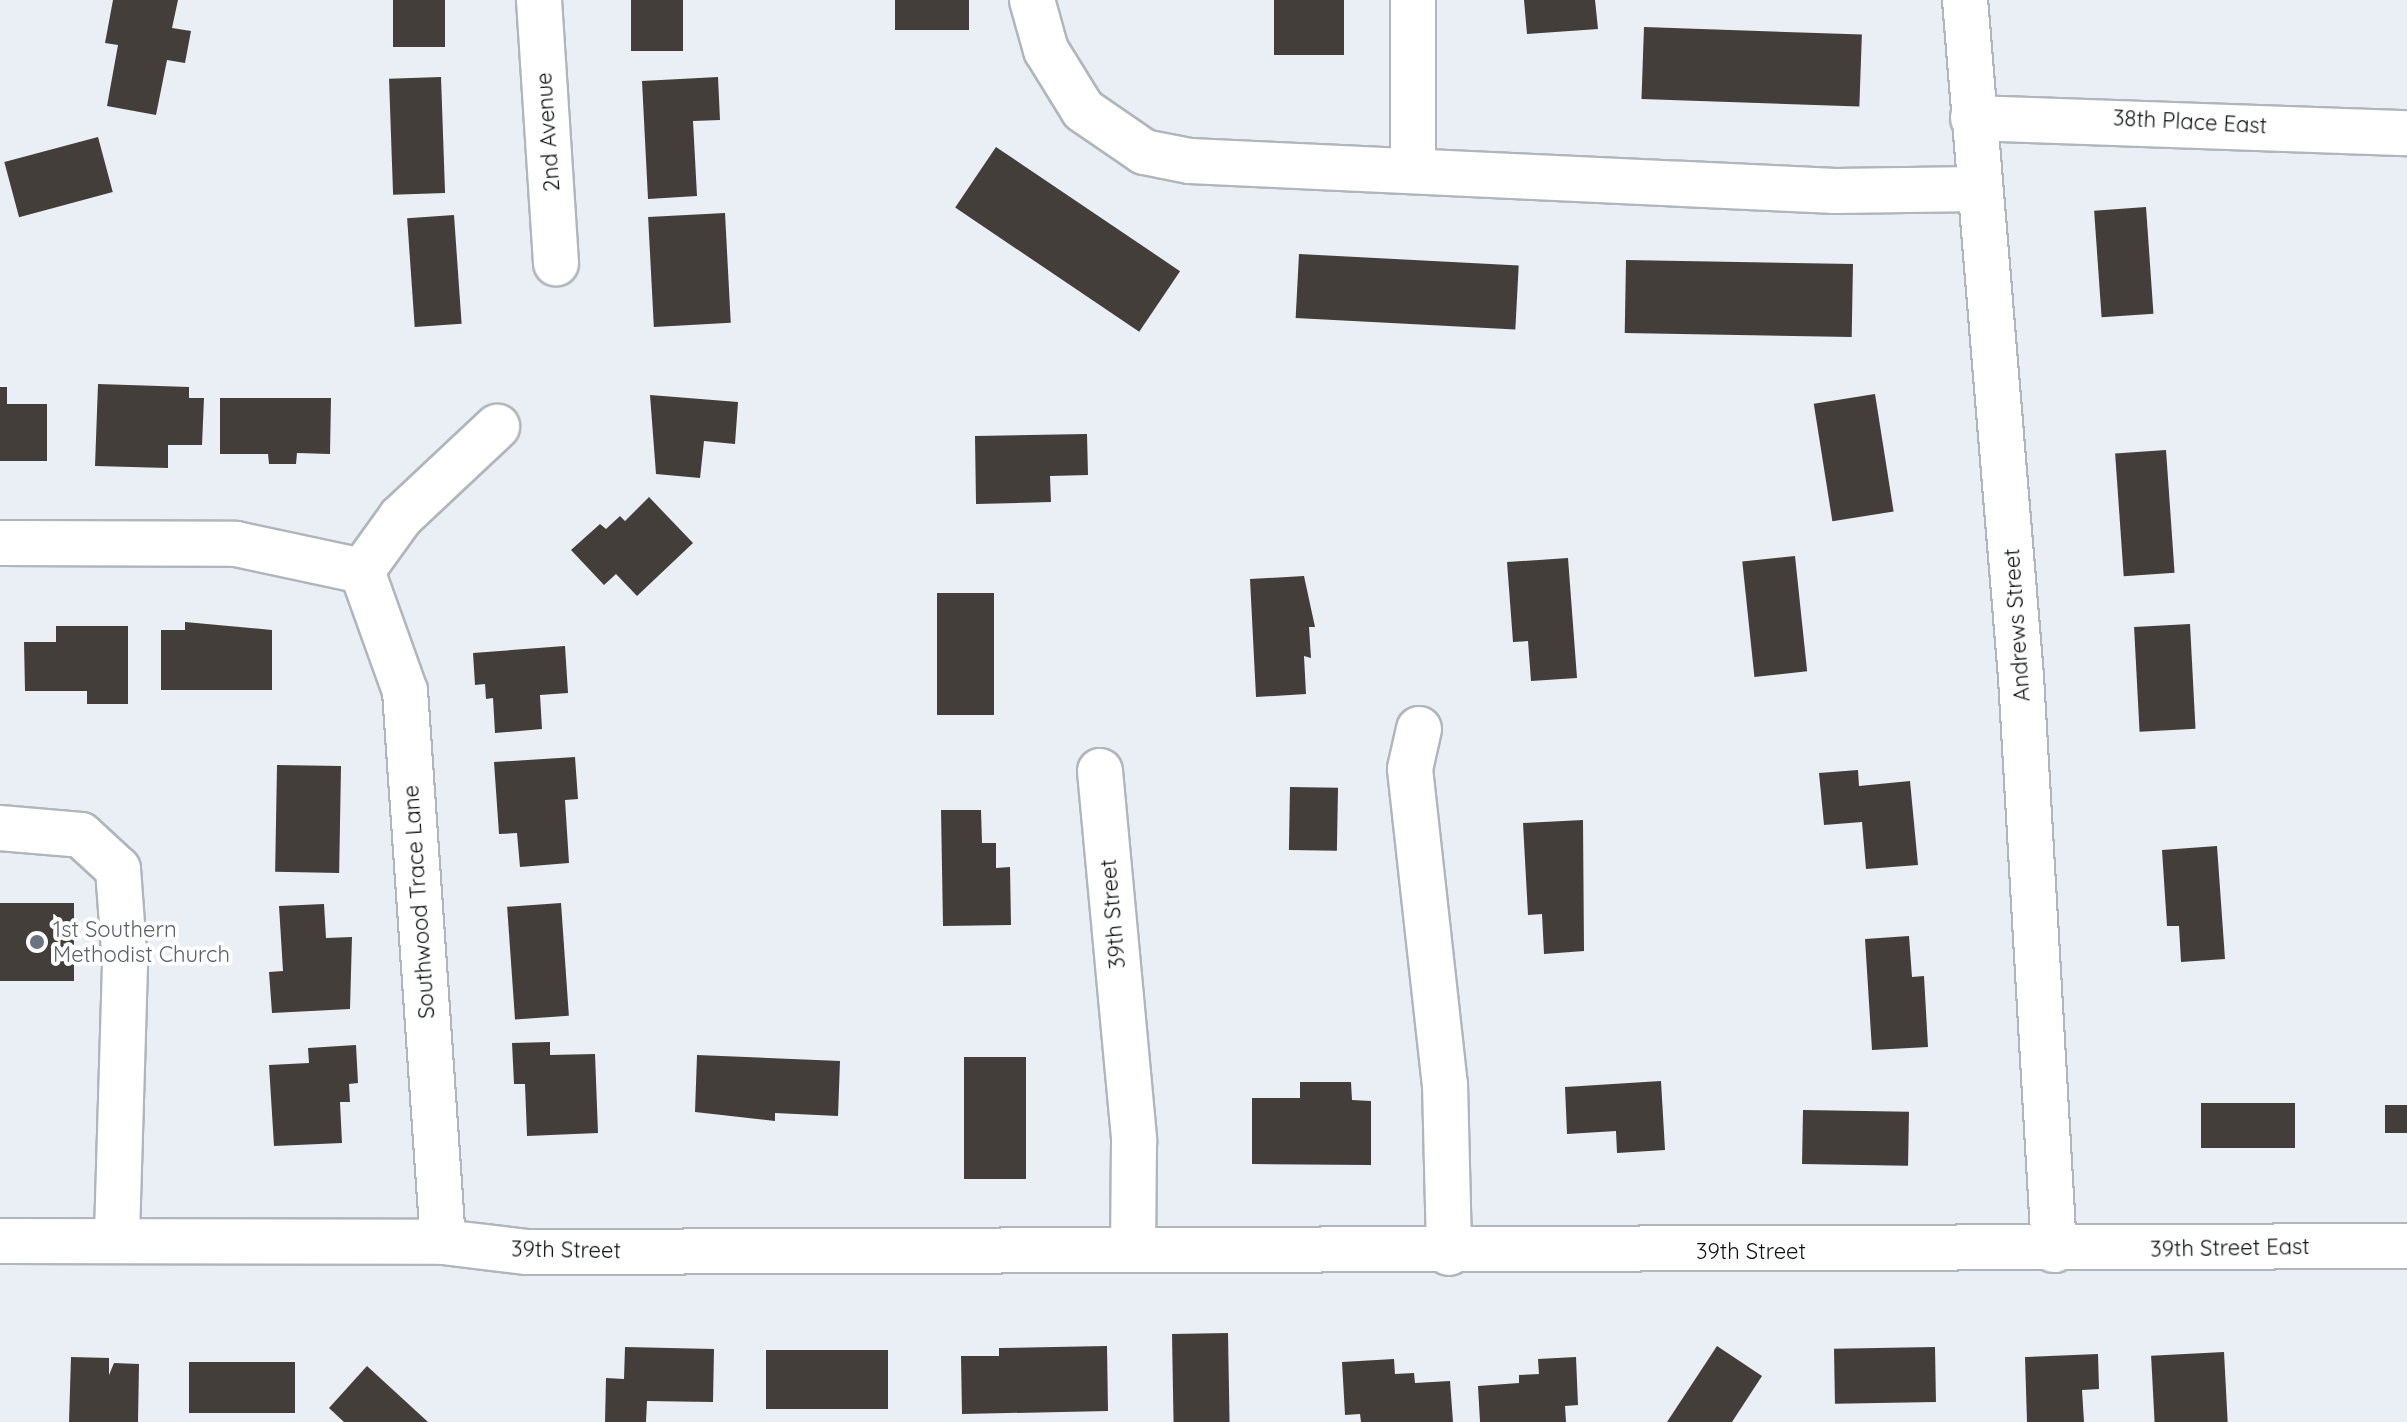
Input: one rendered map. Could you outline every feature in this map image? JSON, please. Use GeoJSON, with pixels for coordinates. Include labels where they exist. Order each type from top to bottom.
{"type":"FeatureCollection","features":[{"type":"Feature","properties":{"kind":"street","name":"2nd Avenue"},"geometry":{"type":"LineString","coordinates":[[539,0],[556,263]]}},
{"type":"Feature","properties":{"kind":"street"},"geometry":{"type":"LineString","coordinates":[[1032,0],[1046,50],[1083,110],[1144,152],[1190,161],[1835,191],[1979,189]]}},
{"type":"Feature","properties":{"kind":"street"},"geometry":{"type":"LineString","coordinates":[[1413,0],[1413,170]]}},
{"type":"Feature","properties":{"kind":"street","name":"Andrews Street"},"geometry":{"type":"LineString","coordinates":[[1965,0],[2021,677],[2054,1250]]}},
{"type":"Feature","properties":{"kind":"street","name":"38th Place East"},"geometry":{"type":"LineString","coordinates":[[1973,118],[2407,133]]}},
{"type":"Feature","properties":{"kind":"street"},"geometry":{"type":"LineString","coordinates":[[0,543],[236,544],[362,571],[401,517],[497,427]]}},
{"type":"Feature","properties":{"kind":"street","name":"Southwood Trace Lane"},"geometry":{"type":"LineString","coordinates":[[362,571],[405,691],[443,1242]]}},
{"type":"Feature","properties":{"kind":"street"},"geometry":{"type":"LineString","coordinates":[[1419,729],[1410,769],[1445,1084],[1449,1253]]}},
{"type":"Feature","properties":{"kind":"street","name":"39th Street"},"geometry":{"type":"LineString","coordinates":[[1100,771],[1134,1141],[1133,1249]]}},
{"type":"Feature","properties":{"kind":"street"},"geometry":{"type":"LineString","coordinates":[[0,828],[81,835],[118,869],[125,965],[117,1240]]}},
{"type":"Feature","properties":{"kind":"street","name":"39th Street"},"geometry":{"type":"LineString","coordinates":[[0,1241],[443,1242],[527,1252],[2054,1250]]}},
{"type":"Feature","properties":{"kind":"street","name":"39th Street East"},"geometry":{"type":"LineString","coordinates":[[2054,1250],[2407,1246]]}},
{"type":"Feature","properties":{"kind":"building"},"geometry":{"type":"Polygon","coordinates":[[[113,0],[178,0],[172,28],[191,31],[185,63],[167,60],[156,115],[107,106],[118,45],[105,43],[113,0]]]}},
{"type":"Feature","properties":{"kind":"building"},"geometry":{"type":"Polygon","coordinates":[[[393,0],[445,0],[445,47],[393,47],[393,0]]]}},
{"type":"Feature","properties":{"kind":"building"},"geometry":{"type":"Polygon","coordinates":[[[631,0],[683,0],[683,51],[631,51],[631,0]]]}},
{"type":"Feature","properties":{"kind":"building"},"geometry":{"type":"Polygon","coordinates":[[[895,0],[969,0],[969,30],[895,30],[895,0]]]}},
{"type":"Feature","properties":{"kind":"building"},"geometry":{"type":"Polygon","coordinates":[[[1274,0],[1344,0],[1344,55],[1274,55],[1274,0]]]}},
{"type":"Feature","properties":{"kind":"building"},"geometry":{"type":"Polygon","coordinates":[[[1524,0],[1595,0],[1598,29],[1527,34],[1524,0]]]}},
{"type":"Feature","properties":{"kind":"building"},"geometry":{"type":"Polygon","coordinates":[[[1644,27],[1862,35],[1859,107],[1641,99],[1644,27]]]}},
{"type":"Feature","properties":{"kind":"building"},"geometry":{"type":"Polygon","coordinates":[[[441,77],[445,193],[393,195],[389,79],[441,77]]]}},
{"type":"Feature","properties":{"kind":"building"},"geometry":{"type":"Polygon","coordinates":[[[718,77],[720,120],[693,121],[697,196],[648,199],[642,81],[718,77]]]}},
{"type":"Feature","properties":{"kind":"building"},"geometry":{"type":"Polygon","coordinates":[[[98,137],[113,192],[19,217],[4,162],[98,137]]]}},
{"type":"Feature","properties":{"kind":"building"},"geometry":{"type":"Polygon","coordinates":[[[996,147],[1180,271],[1139,332],[955,208],[996,147]]]}},
{"type":"Feature","properties":{"kind":"building"},"geometry":{"type":"Polygon","coordinates":[[[2146,207],[2153,314],[2102,317],[2094,211],[2146,207]]]}},
{"type":"Feature","properties":{"kind":"building"},"geometry":{"type":"Polygon","coordinates":[[[725,213],[731,323],[654,327],[648,217],[725,213]]]}},
{"type":"Feature","properties":{"kind":"building"},"geometry":{"type":"Polygon","coordinates":[[[454,215],[462,324],[415,327],[407,218],[454,215]]]}},
{"type":"Feature","properties":{"kind":"building"},"geometry":{"type":"Polygon","coordinates":[[[1299,254],[1519,266],[1515,329],[1296,318],[1299,254]]]}},
{"type":"Feature","properties":{"kind":"building"},"geometry":{"type":"Polygon","coordinates":[[[1626,260],[1853,264],[1852,337],[1625,333],[1626,260]]]}},
{"type":"Feature","properties":{"kind":"building"},"geometry":{"type":"Polygon","coordinates":[[[98,384],[189,387],[189,398],[204,398],[202,445],[168,445],[168,468],[95,466],[98,384]]]}},
{"type":"Feature","properties":{"kind":"building"},"geometry":{"type":"Polygon","coordinates":[[[0,387],[7,387],[7,404],[47,404],[47,461],[0,461],[0,387]]]}},
{"type":"Feature","properties":{"kind":"building"},"geometry":{"type":"Polygon","coordinates":[[[1875,394],[1894,512],[1832,521],[1814,404],[1875,394]]]}},
{"type":"Feature","properties":{"kind":"building"},"geometry":{"type":"Polygon","coordinates":[[[650,395],[738,402],[735,444],[704,441],[700,478],[656,474],[650,395]]]}},
{"type":"Feature","properties":{"kind":"building"},"geometry":{"type":"Polygon","coordinates":[[[220,398],[331,398],[330,454],[297,453],[296,464],[269,464],[268,454],[220,454],[220,398]]]}},
{"type":"Feature","properties":{"kind":"building"},"geometry":{"type":"Polygon","coordinates":[[[1087,434],[1088,475],[1050,476],[1051,502],[976,504],[975,436],[1087,434]]]}},
{"type":"Feature","properties":{"kind":"building"},"geometry":{"type":"Polygon","coordinates":[[[2166,450],[2175,573],[2124,576],[2115,454],[2166,450]]]}},
{"type":"Feature","properties":{"kind":"building"},"geometry":{"type":"Polygon","coordinates":[[[649,497],[693,543],[637,596],[616,574],[604,585],[571,550],[600,524],[606,529],[620,516],[625,521],[649,497]]]}},
{"type":"Feature","properties":{"kind":"building"},"geometry":{"type":"Polygon","coordinates":[[[1795,556],[1807,671],[1754,677],[1742,562],[1795,556]]]}},
{"type":"Feature","properties":{"kind":"building"},"geometry":{"type":"Polygon","coordinates":[[[1568,558],[1577,678],[1531,681],[1528,641],[1513,642],[1507,562],[1568,558]]]}},
{"type":"Feature","properties":{"kind":"building"},"geometry":{"type":"Polygon","coordinates":[[[1304,576],[1315,627],[1309,627],[1311,658],[1304,656],[1306,694],[1256,697],[1250,579],[1304,576]]]}},
{"type":"Feature","properties":{"kind":"building"},"geometry":{"type":"Polygon","coordinates":[[[937,593],[994,593],[994,715],[937,715],[937,593]]]}},
{"type":"Feature","properties":{"kind":"building"},"geometry":{"type":"Polygon","coordinates":[[[185,622],[272,630],[272,690],[161,690],[161,630],[185,630],[185,622]]]}},
{"type":"Feature","properties":{"kind":"building"},"geometry":{"type":"Polygon","coordinates":[[[2190,624],[2195,729],[2140,732],[2134,627],[2190,624]]]}},
{"type":"Feature","properties":{"kind":"building"},"geometry":{"type":"Polygon","coordinates":[[[56,626],[128,626],[128,704],[87,704],[87,691],[25,691],[24,642],[56,642],[56,626]]]}},
{"type":"Feature","properties":{"kind":"building"},"geometry":{"type":"Polygon","coordinates":[[[565,646],[568,693],[540,695],[542,729],[495,733],[493,698],[486,699],[485,684],[475,685],[473,653],[565,646]]]}},
{"type":"Feature","properties":{"kind":"building"},"geometry":{"type":"Polygon","coordinates":[[[575,757],[578,799],[565,800],[569,863],[520,867],[517,833],[499,834],[494,762],[575,757]]]}},
{"type":"Feature","properties":{"kind":"building"},"geometry":{"type":"Polygon","coordinates":[[[277,765],[341,766],[339,873],[275,872],[277,765]]]}},
{"type":"Feature","properties":{"kind":"building"},"geometry":{"type":"Polygon","coordinates":[[[1858,770],[1859,786],[1910,781],[1918,865],[1866,869],[1862,822],[1824,825],[1819,773],[1858,770]]]}},
{"type":"Feature","properties":{"kind":"building"},"geometry":{"type":"Polygon","coordinates":[[[1290,787],[1338,788],[1337,851],[1289,850],[1290,787]]]}},
{"type":"Feature","properties":{"kind":"building"},"geometry":{"type":"Polygon","coordinates":[[[941,810],[981,810],[982,843],[996,843],[996,868],[1010,867],[1011,925],[943,926],[941,810]]]}},
{"type":"Feature","properties":{"kind":"building"},"geometry":{"type":"Polygon","coordinates":[[[1583,820],[1584,951],[1544,954],[1542,914],[1528,915],[1523,823],[1583,820]]]}},
{"type":"Feature","properties":{"kind":"building"},"geometry":{"type":"Polygon","coordinates":[[[2217,846],[2225,959],[2181,962],[2179,926],[2167,926],[2162,850],[2217,846]]]}},
{"type":"Feature","properties":{"kind":"building","name":"1st Southern Methodist Church"},"geometry":{"type":"Polygon","coordinates":[[[0,903],[74,903],[74,981],[0,981],[0,903]]]}},
{"type":"Feature","properties":{"kind":"building"},"geometry":{"type":"Polygon","coordinates":[[[561,903],[569,1016],[515,1019],[507,907],[561,903]]]}},
{"type":"Feature","properties":{"kind":"building"},"geometry":{"type":"Polygon","coordinates":[[[324,904],[326,938],[352,937],[350,1009],[272,1013],[269,972],[283,971],[279,906],[324,904]]]}},
{"type":"Feature","properties":{"kind":"building"},"geometry":{"type":"Polygon","coordinates":[[[1909,936],[1912,977],[1924,976],[1928,1047],[1872,1050],[1865,939],[1909,936]]]}},
{"type":"Feature","properties":{"kind":"building"},"geometry":{"type":"Polygon","coordinates":[[[550,1042],[550,1055],[595,1054],[598,1133],[527,1136],[525,1084],[514,1084],[512,1043],[550,1042]]]}},
{"type":"Feature","properties":{"kind":"building"},"geometry":{"type":"Polygon","coordinates":[[[356,1045],[358,1083],[349,1084],[350,1102],[340,1102],[342,1143],[274,1146],[269,1065],[309,1063],[308,1048],[356,1045]]]}},
{"type":"Feature","properties":{"kind":"building"},"geometry":{"type":"Polygon","coordinates":[[[697,1055],[840,1061],[838,1116],[775,1113],[775,1121],[695,1112],[697,1055]]]}},
{"type":"Feature","properties":{"kind":"building"},"geometry":{"type":"Polygon","coordinates":[[[964,1057],[1026,1057],[1026,1179],[964,1179],[964,1057]]]}},
{"type":"Feature","properties":{"kind":"building"},"geometry":{"type":"Polygon","coordinates":[[[1661,1081],[1665,1150],[1617,1153],[1616,1131],[1567,1134],[1565,1087],[1661,1081]]]}},
{"type":"Feature","properties":{"kind":"building"},"geometry":{"type":"Polygon","coordinates":[[[1300,1082],[1351,1082],[1352,1100],[1371,1101],[1371,1165],[1252,1164],[1252,1098],[1300,1098],[1300,1082]]]}},
{"type":"Feature","properties":{"kind":"building"},"geometry":{"type":"Polygon","coordinates":[[[2201,1103],[2295,1103],[2295,1148],[2201,1148],[2201,1103]]]}},
{"type":"Feature","properties":{"kind":"building"},"geometry":{"type":"Polygon","coordinates":[[[2385,1105],[2407,1105],[2407,1133],[2385,1133],[2385,1105]]]}},
{"type":"Feature","properties":{"kind":"building"},"geometry":{"type":"Polygon","coordinates":[[[1803,1110],[1909,1112],[1908,1166],[1802,1164],[1803,1110]]]}},
{"type":"Feature","properties":{"kind":"building"},"geometry":{"type":"Polygon","coordinates":[[[1228,1333],[1230,1422],[1174,1422],[1172,1334],[1228,1333]]]}},
{"type":"Feature","properties":{"kind":"building"},"geometry":{"type":"Polygon","coordinates":[[[1107,1346],[1108,1411],[962,1414],[961,1356],[999,1356],[999,1348],[1107,1346]]]}},
{"type":"Feature","properties":{"kind":"building"},"geometry":{"type":"Polygon","coordinates":[[[1717,1346],[1762,1376],[1732,1422],[1667,1422],[1717,1346]]]}},
{"type":"Feature","properties":{"kind":"building"},"geometry":{"type":"Polygon","coordinates":[[[625,1347],[714,1349],[713,1402],[647,1401],[646,1422],[605,1422],[606,1378],[624,1379],[625,1347]]]}},
{"type":"Feature","properties":{"kind":"building"},"geometry":{"type":"Polygon","coordinates":[[[1935,1347],[1936,1402],[1835,1404],[1834,1349],[1935,1347]]]}},
{"type":"Feature","properties":{"kind":"building"},"geometry":{"type":"Polygon","coordinates":[[[766,1350],[888,1350],[888,1409],[766,1409],[766,1350]]]}},
{"type":"Feature","properties":{"kind":"building"},"geometry":{"type":"Polygon","coordinates":[[[2224,1352],[2228,1422],[2155,1422],[2151,1356],[2224,1352]]]}},
{"type":"Feature","properties":{"kind":"building"},"geometry":{"type":"Polygon","coordinates":[[[2098,1354],[2099,1389],[2082,1390],[2084,1422],[2027,1422],[2025,1357],[2098,1354]]]}},
{"type":"Feature","properties":{"kind":"building"},"geometry":{"type":"Polygon","coordinates":[[[71,1357],[109,1358],[109,1375],[114,1363],[139,1364],[138,1422],[69,1422],[71,1357]]]}},
{"type":"Feature","properties":{"kind":"building"},"geometry":{"type":"Polygon","coordinates":[[[1576,1357],[1578,1405],[1565,1406],[1566,1422],[1480,1422],[1478,1386],[1519,1383],[1519,1375],[1539,1374],[1538,1359],[1576,1357]]]}},
{"type":"Feature","properties":{"kind":"building"},"geometry":{"type":"Polygon","coordinates":[[[1394,1359],[1395,1374],[1414,1373],[1415,1383],[1450,1381],[1453,1422],[1361,1422],[1360,1414],[1345,1415],[1342,1362],[1394,1359]]]}},
{"type":"Feature","properties":{"kind":"building"},"geometry":{"type":"Polygon","coordinates":[[[189,1362],[295,1362],[295,1413],[189,1413],[189,1362]]]}},
{"type":"Feature","properties":{"kind":"building"},"geometry":{"type":"Polygon","coordinates":[[[367,1366],[428,1422],[344,1422],[329,1408],[367,1366]]]}},
{"type":"Feature","properties":{"kind":"place","name":"1st Southern Methodist Church"},"geometry":{"type":"Point","coordinates":[37,942]}}]}
